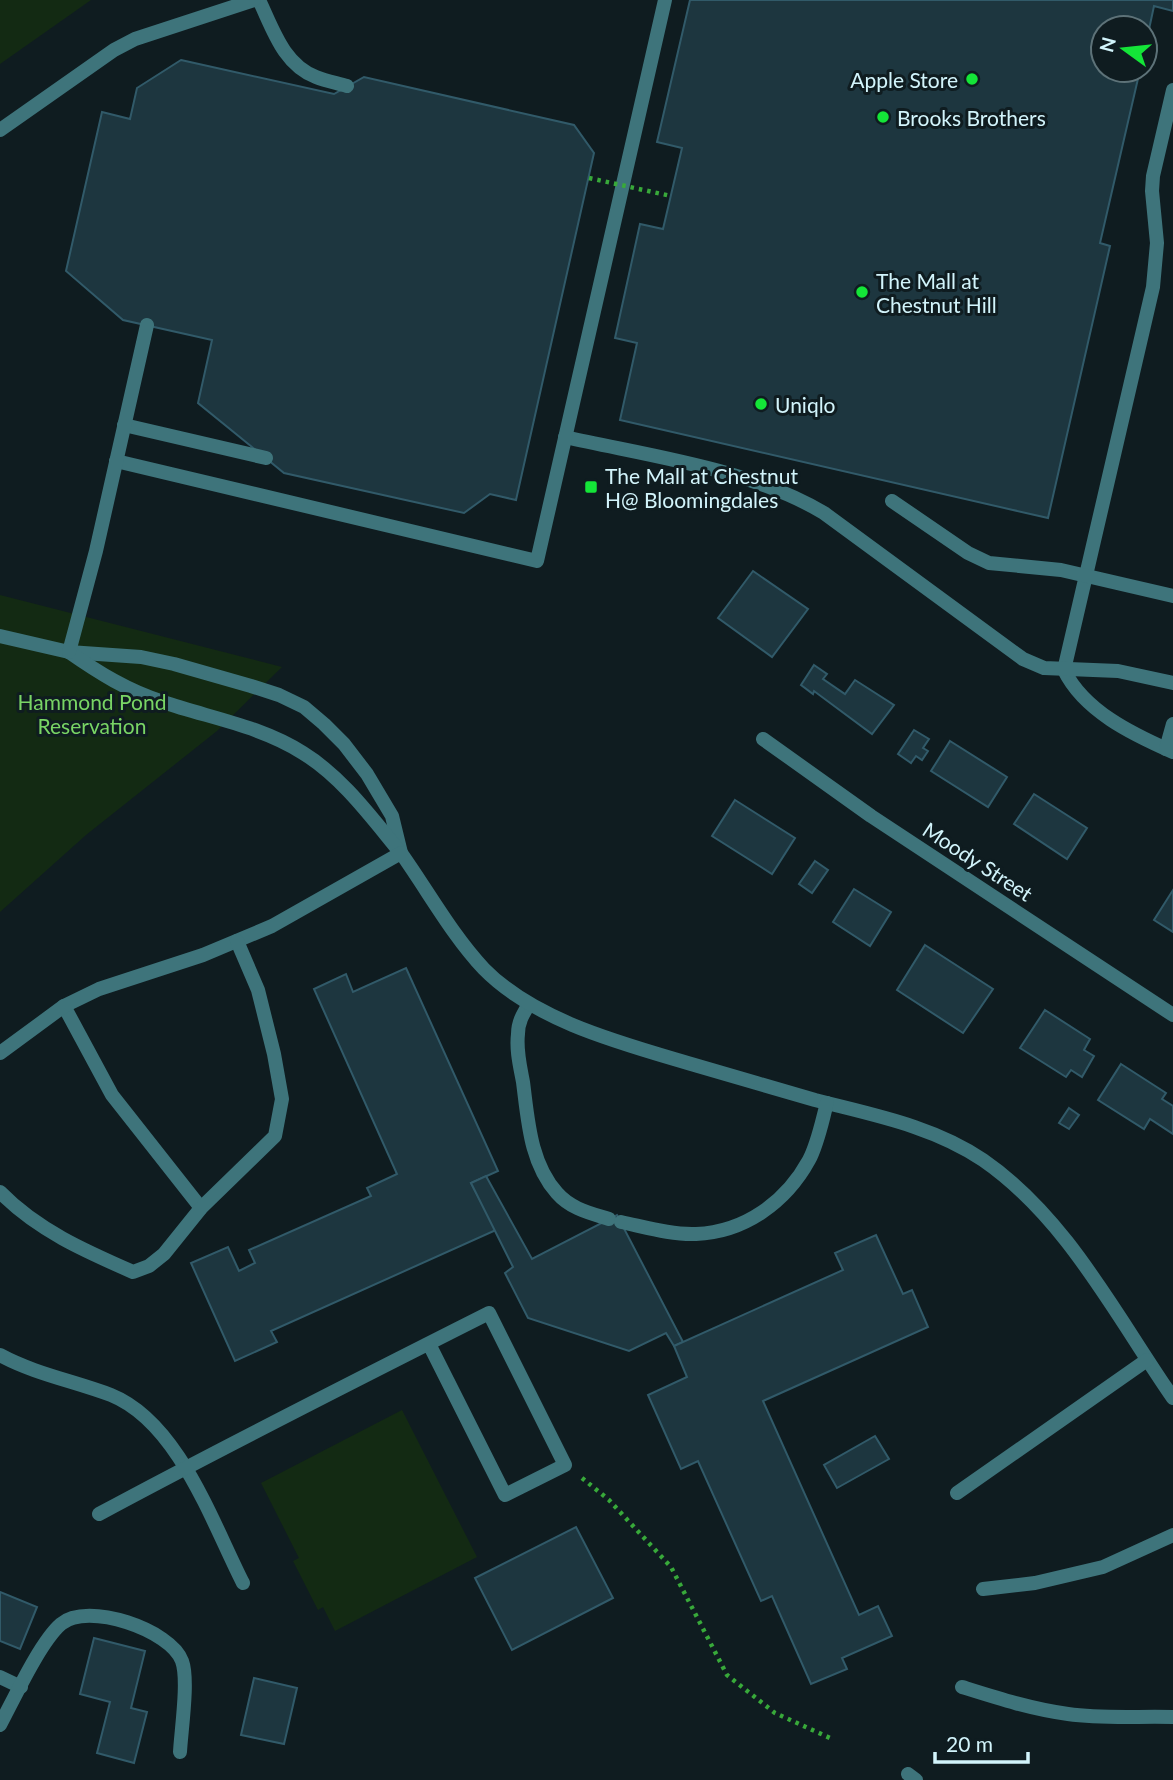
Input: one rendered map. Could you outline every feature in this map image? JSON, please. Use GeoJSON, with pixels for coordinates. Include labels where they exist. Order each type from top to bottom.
{"type":"FeatureCollection","features":[{"type":"Feature","properties":{"kind":"street"},"geometry":{"type":"LineString","coordinates":[[0,130],[114,50],[135,39],[257,0],[285,54],[299,68],[316,77],[347,86]]}},
{"type":"Feature","properties":{"kind":"street"},"geometry":{"type":"LineString","coordinates":[[116,461],[537,561],[665,0]]}},
{"type":"Feature","properties":{"kind":"street"},"geometry":{"type":"LineString","coordinates":[[1173,90],[1153,176],[1157,243],[1153,287],[1063,670],[1072,688],[1087,702],[1110,719],[1170,751],[1173,724]]}},
{"type":"Feature","properties":{"kind":"street"},"geometry":{"type":"LineString","coordinates":[[69,652],[91,570],[147,326]]}},
{"type":"Feature","properties":{"kind":"street"},"geometry":{"type":"LineString","coordinates":[[124,425],[266,458]]}},
{"type":"Feature","properties":{"kind":"street"},"geometry":{"type":"LineString","coordinates":[[565,437],[742,477],[800,499],[824,513],[1023,659],[1044,668],[1118,671],[1173,683]]}},
{"type":"Feature","properties":{"kind":"street"},"geometry":{"type":"LineString","coordinates":[[892,501],[968,553],[989,563],[1061,570],[1173,596]]}},
{"type":"Feature","properties":{"kind":"street"},"geometry":{"type":"LineString","coordinates":[[0,636],[69,652],[130,656],[174,664],[251,685],[304,708],[338,737],[367,774],[392,816],[401,853]]}},
{"type":"Feature","properties":{"kind":"street"},"geometry":{"type":"LineString","coordinates":[[69,652],[131,690],[261,733],[303,752],[339,782],[401,853],[465,946],[485,969],[529,1004],[610,1038],[666,1056],[917,1127],[952,1142],[982,1160],[1041,1210],[1066,1241],[1173,1398]]}},
{"type":"Feature","properties":{"kind":"street","name":"Moody Street"},"geometry":{"type":"LineString","coordinates":[[763,739],[871,816],[1173,1015]]}},
{"type":"Feature","properties":{"kind":"street"},"geometry":{"type":"LineString","coordinates":[[0,1053],[64,1006],[99,989],[203,956],[237,941],[316,902],[401,853]]}},
{"type":"Feature","properties":{"kind":"street"},"geometry":{"type":"LineString","coordinates":[[0,1192],[35,1222],[66,1241],[133,1272],[149,1266],[163,1254],[201,1208],[275,1136],[282,1099],[274,1054],[258,990],[237,941]]}},
{"type":"Feature","properties":{"kind":"street"},"geometry":{"type":"LineString","coordinates":[[529,1004],[521,1017],[518,1045],[530,1136],[546,1180],[559,1196],[575,1208],[615,1221],[696,1234],[749,1222],[773,1205],[794,1184],[810,1158],[827,1103]]}},
{"type":"Feature","properties":{"kind":"street"},"geometry":{"type":"LineString","coordinates":[[64,1006],[112,1095],[201,1208]]}},
{"type":"Feature","properties":{"kind":"street"},"geometry":{"type":"LineString","coordinates":[[99,1514],[185,1467],[489,1313],[565,1465],[505,1495],[429,1344]]}},
{"type":"Feature","properties":{"kind":"street"},"geometry":{"type":"LineString","coordinates":[[0,1355],[45,1374],[112,1396],[136,1409],[158,1428],[185,1467],[243,1584]]}},
{"type":"Feature","properties":{"kind":"street"},"geometry":{"type":"LineString","coordinates":[[957,1493],[1147,1360]]}},
{"type":"Feature","properties":{"kind":"street"},"geometry":{"type":"LineString","coordinates":[[983,1590],[1035,1583],[1103,1567],[1173,1535]]}},
{"type":"Feature","properties":{"kind":"street"},"geometry":{"type":"LineString","coordinates":[[0,1724],[47,1640],[68,1618],[78,1615],[102,1616],[136,1626],[167,1643],[182,1661],[184,1681],[180,1752]]}},
{"type":"Feature","properties":{"kind":"street"},"geometry":{"type":"LineString","coordinates":[[0,1677],[21,1687]]}},
{"type":"Feature","properties":{"kind":"street"},"geometry":{"type":"LineString","coordinates":[[962,1686],[1008,1702],[1069,1714],[1173,1717]]}},
{"type":"Feature","properties":{"kind":"path"},"geometry":{"type":"LineString","coordinates":[[589,178],[671,196]]}},
{"type":"Feature","properties":{"kind":"path"},"geometry":{"type":"LineString","coordinates":[[565,1465],[609,1500],[671,1567],[727,1675],[775,1713],[830,1738]]}},
{"type":"Feature","properties":{"kind":"green space"},"geometry":{"type":"Polygon","coordinates":[[[0,0],[91,0],[0,64],[0,0]]]}},
{"type":"Feature","properties":{"kind":"green space","name":"Hammond Pond Reservation"},"geometry":{"type":"Polygon","coordinates":[[[0,595],[282,667],[217,731],[86,835],[0,912],[0,595]]]}},
{"type":"Feature","properties":{"kind":"green space"},"geometry":{"type":"Polygon","coordinates":[[[402,1410],[477,1557],[335,1631],[323,1607],[318,1610],[293,1561],[299,1558],[261,1483],[402,1410]]]}},
{"type":"Feature","properties":{"kind":"building","name":"The Mall at Chestnut Hill"},"geometry":{"type":"Polygon","coordinates":[[[690,0],[1173,0],[1173,11],[1154,6],[1152,14],[1089,14],[1089,84],[1137,84],[1100,243],[1110,246],[1048,518],[620,420],[637,343],[615,338],[640,224],[663,229],[682,148],[657,142],[690,0]]]}},
{"type":"Feature","properties":{"kind":"building"},"geometry":{"type":"Polygon","coordinates":[[[181,60],[334,94],[364,77],[574,125],[594,153],[516,500],[490,494],[464,513],[284,473],[198,403],[212,340],[123,320],[66,271],[102,112],[130,119],[137,88],[181,60]]]}},
{"type":"Feature","properties":{"kind":"building"},"geometry":{"type":"Polygon","coordinates":[[[753,571],[808,609],[772,657],[718,618],[753,571]]]}},
{"type":"Feature","properties":{"kind":"building"},"geometry":{"type":"Polygon","coordinates":[[[814,665],[827,674],[823,679],[845,694],[855,680],[894,705],[872,734],[814,691],[813,694],[801,685],[814,665]]]}},
{"type":"Feature","properties":{"kind":"building"},"geometry":{"type":"Polygon","coordinates":[[[914,730],[929,739],[923,748],[928,751],[922,760],[916,756],[911,763],[898,754],[914,730]]]}},
{"type":"Feature","properties":{"kind":"building"},"geometry":{"type":"Polygon","coordinates":[[[950,741],[1007,777],[988,807],[931,771],[950,741]]]}},
{"type":"Feature","properties":{"kind":"building"},"geometry":{"type":"Polygon","coordinates":[[[1034,794],[1087,828],[1067,859],[1014,824],[1034,794]]]}},
{"type":"Feature","properties":{"kind":"building"},"geometry":{"type":"Polygon","coordinates":[[[735,800],[795,838],[772,874],[712,836],[735,800]]]}},
{"type":"Feature","properties":{"kind":"building"},"geometry":{"type":"Polygon","coordinates":[[[815,861],[828,870],[812,893],[799,884],[815,861]]]}},
{"type":"Feature","properties":{"kind":"building"},"geometry":{"type":"Polygon","coordinates":[[[854,889],[891,912],[870,946],[833,922],[854,889]]]}},
{"type":"Feature","properties":{"kind":"building"},"geometry":{"type":"Polygon","coordinates":[[[1173,890],[1173,932],[1154,920],[1173,890]]]}},
{"type":"Feature","properties":{"kind":"building"},"geometry":{"type":"Polygon","coordinates":[[[925,945],[993,989],[963,1033],[897,990],[925,945]]]}},
{"type":"Feature","properties":{"kind":"building"},"geometry":{"type":"Polygon","coordinates":[[[406,968],[498,1171],[471,1183],[496,1230],[271,1331],[277,1342],[235,1361],[191,1263],[228,1247],[239,1271],[255,1263],[249,1250],[371,1196],[367,1188],[397,1174],[314,989],[346,974],[353,992],[406,968]]]}},
{"type":"Feature","properties":{"kind":"building"},"geometry":{"type":"Polygon","coordinates":[[[1045,1010],[1090,1039],[1084,1050],[1094,1056],[1082,1077],[1071,1070],[1066,1077],[1020,1048],[1045,1010]]]}},
{"type":"Feature","properties":{"kind":"building"},"geometry":{"type":"Polygon","coordinates":[[[1121,1064],[1166,1093],[1162,1099],[1173,1106],[1173,1134],[1150,1119],[1144,1129],[1098,1100],[1121,1064]]]}},
{"type":"Feature","properties":{"kind":"building"},"geometry":{"type":"Polygon","coordinates":[[[1069,1108],[1079,1115],[1069,1129],[1059,1123],[1069,1108]]]}},
{"type":"Feature","properties":{"kind":"building"},"geometry":{"type":"Polygon","coordinates":[[[486,1176],[532,1259],[617,1215],[683,1342],[674,1346],[666,1333],[629,1351],[528,1318],[505,1273],[513,1267],[471,1183],[486,1176]]]}},
{"type":"Feature","properties":{"kind":"building"},"geometry":{"type":"Polygon","coordinates":[[[876,1235],[903,1294],[912,1290],[928,1327],[763,1401],[859,1615],[878,1606],[892,1636],[842,1658],[847,1669],[811,1684],[772,1596],[761,1601],[698,1461],[681,1469],[648,1395],[687,1377],[674,1346],[843,1270],[835,1253],[876,1235]]]}},
{"type":"Feature","properties":{"kind":"building"},"geometry":{"type":"Polygon","coordinates":[[[875,1436],[889,1459],[837,1488],[824,1465],[875,1436]]]}},
{"type":"Feature","properties":{"kind":"building"},"geometry":{"type":"Polygon","coordinates":[[[576,1527],[613,1598],[512,1650],[475,1578],[576,1527]]]}},
{"type":"Feature","properties":{"kind":"building"},"geometry":{"type":"Polygon","coordinates":[[[0,1592],[37,1607],[20,1649],[0,1641],[0,1592]]]}},
{"type":"Feature","properties":{"kind":"building"},"geometry":{"type":"Polygon","coordinates":[[[94,1638],[145,1651],[131,1708],[147,1712],[134,1763],[97,1753],[110,1702],[80,1694],[94,1638]]]}},
{"type":"Feature","properties":{"kind":"building"},"geometry":{"type":"Polygon","coordinates":[[[254,1678],[297,1688],[284,1744],[241,1735],[254,1678]]]}},
{"type":"Feature","properties":{"kind":"place","name":"Apple Store"},"geometry":{"type":"Point","coordinates":[972,79]}},
{"type":"Feature","properties":{"kind":"place","name":"Brooks Brothers"},"geometry":{"type":"Point","coordinates":[883,117]}},
{"type":"Feature","properties":{"kind":"place","name":"The Mall at Chestnut Hill"},"geometry":{"type":"Point","coordinates":[862,292]}},
{"type":"Feature","properties":{"kind":"place","name":"Uniqlo"},"geometry":{"type":"Point","coordinates":[761,404]}},
{"type":"Feature","properties":{"kind":"place","name":"The Mall at Chestnut H@ Bloomingdales"},"geometry":{"type":"Point","coordinates":[591,487]}}]}
